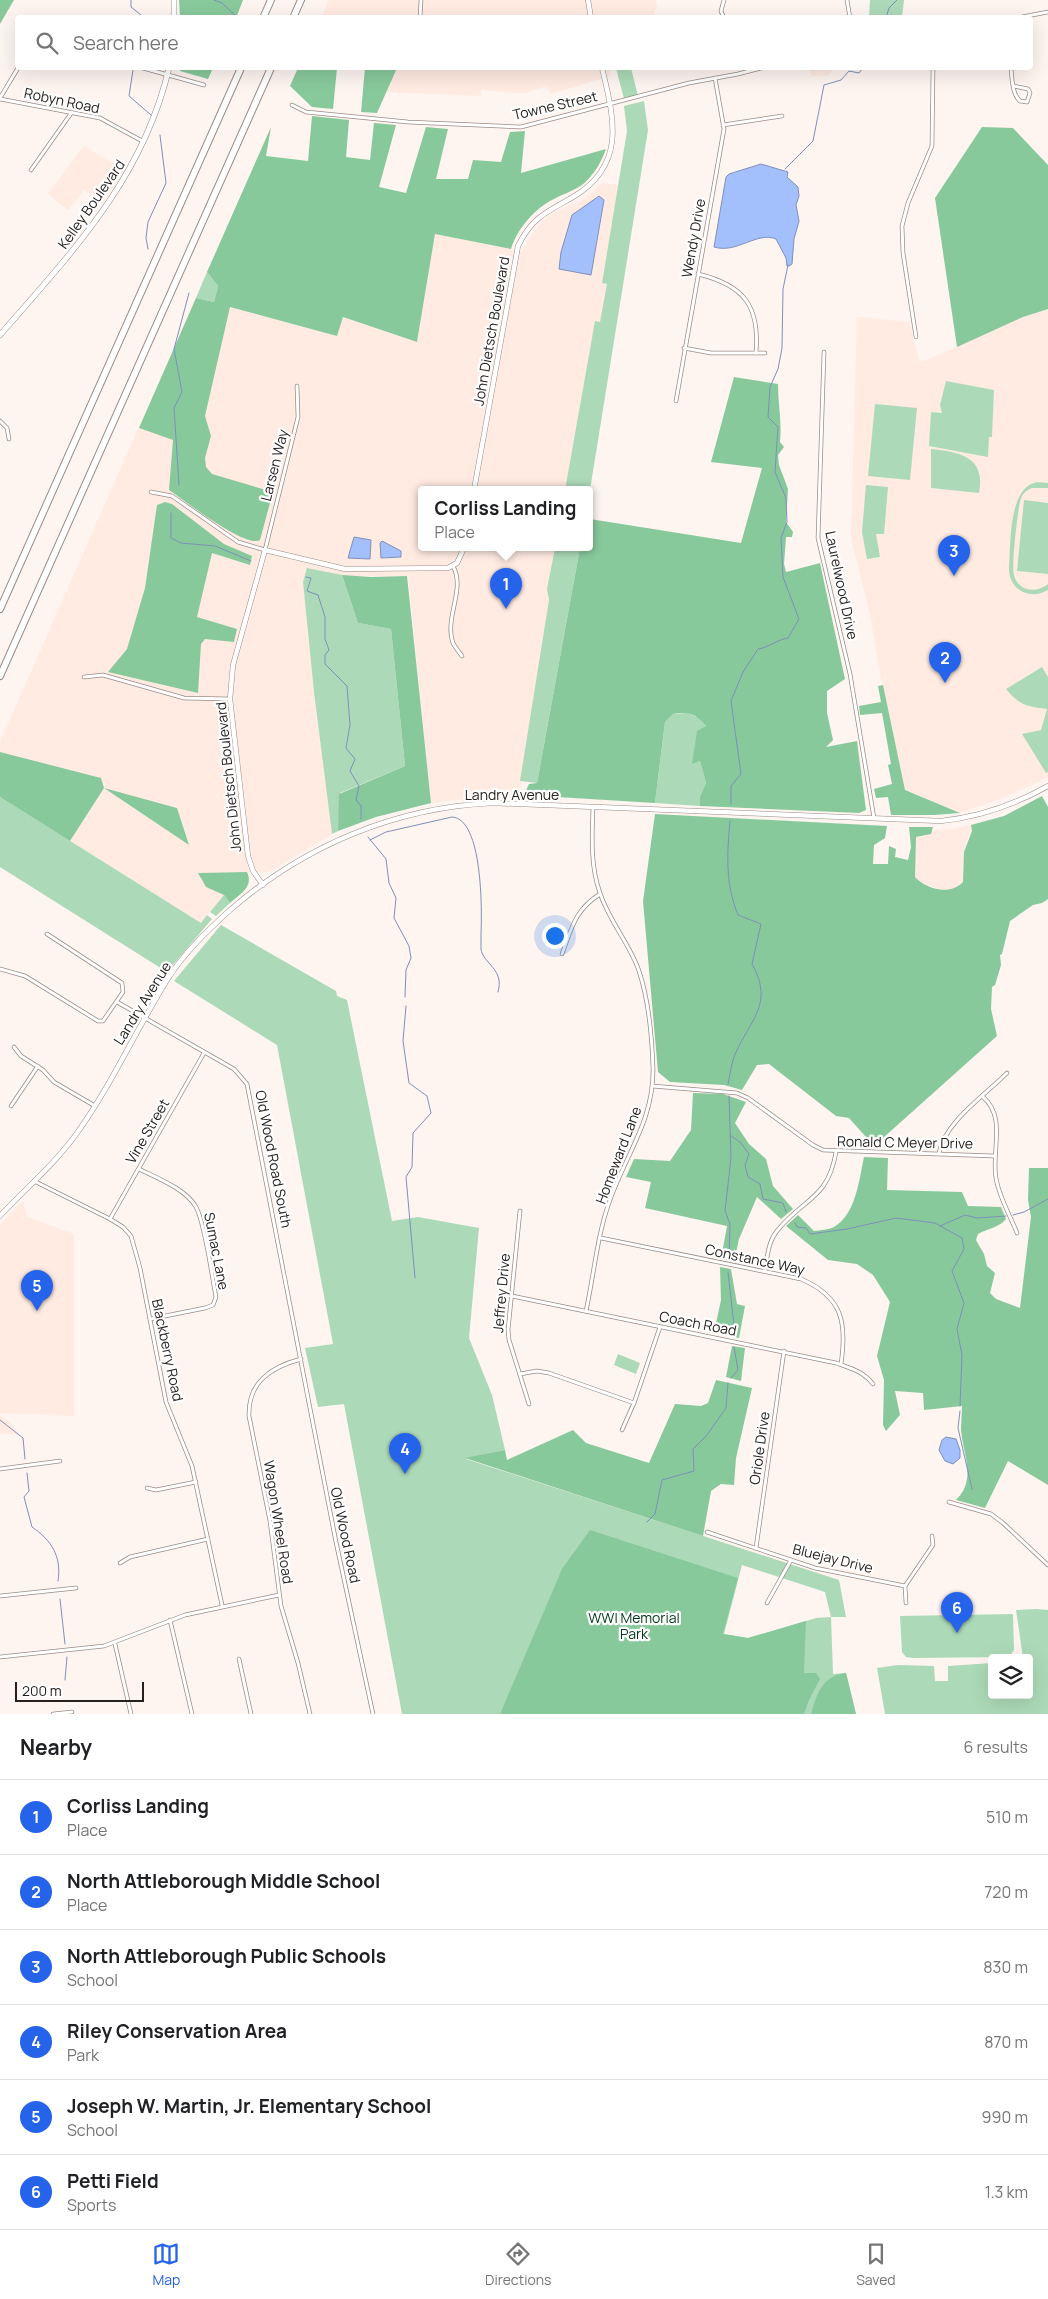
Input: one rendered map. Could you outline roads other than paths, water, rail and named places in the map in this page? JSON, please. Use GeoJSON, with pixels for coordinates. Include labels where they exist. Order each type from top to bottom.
{"type":"FeatureCollection","features":[{"type":"Feature","properties":{"kind":"highway"},"geometry":{"type":"LineString","coordinates":[[264,15],[271,0]]}},
{"type":"Feature","properties":{"kind":"highway"},"geometry":{"type":"LineString","coordinates":[[294,15],[301,0]]}},
{"type":"Feature","properties":{"kind":"highway"},"geometry":{"type":"LineString","coordinates":[[0,609],[240,70]]}},
{"type":"Feature","properties":{"kind":"highway"},"geometry":{"type":"LineString","coordinates":[[0,676],[270,70]]}},
{"type":"Feature","properties":{"kind":"main road"},"geometry":{"type":"LineString","coordinates":[[174,0],[174,15]]}},
{"type":"Feature","properties":{"kind":"main road","name":"Kelley Boulevard"},"geometry":{"type":"LineString","coordinates":[[0,335],[96,221],[120,186],[144,142],[159,105],[168,70]]}},
{"type":"Feature","properties":{"kind":"street"},"geometry":{"type":"LineString","coordinates":[[420,15],[421,0]]}},
{"type":"Feature","properties":{"kind":"street"},"geometry":{"type":"LineString","coordinates":[[588,0],[589,15]]}},
{"type":"Feature","properties":{"kind":"street"},"geometry":{"type":"LineString","coordinates":[[723,15],[721,11],[724,0]]}},
{"type":"Feature","properties":{"kind":"street"},"geometry":{"type":"LineString","coordinates":[[847,0],[850,15]]}},
{"type":"Feature","properties":{"kind":"street"},"geometry":{"type":"LineString","coordinates":[[1032,15],[1048,12]]}},
{"type":"Feature","properties":{"kind":"street"},"geometry":{"type":"LineString","coordinates":[[0,98],[17,70]]}},
{"type":"Feature","properties":{"kind":"street"},"geometry":{"type":"LineString","coordinates":[[168,70],[204,85]]}},
{"type":"Feature","properties":{"kind":"street","name":"John Dietsch Boulevard"},"geometry":{"type":"LineString","coordinates":[[475,486],[518,246],[524,233],[544,213],[583,191],[603,168],[613,145],[611,104],[602,70]]}},
{"type":"Feature","properties":{"kind":"street","name":"Towne Street"},"geometry":{"type":"LineString","coordinates":[[292,104],[306,112],[501,128],[529,126],[715,78],[754,70]]}},
{"type":"Feature","properties":{"kind":"street"},"geometry":{"type":"LineString","coordinates":[[916,337],[903,253],[902,226],[908,203],[932,146],[933,70]]}},
{"type":"Feature","properties":{"kind":"street"},"geometry":{"type":"LineString","coordinates":[[1012,70],[1014,86],[1016,98],[1027,102],[1030,93],[1028,89],[1014,86]]}},
{"type":"Feature","properties":{"kind":"street","name":"Wendy Drive"},"geometry":{"type":"LineString","coordinates":[[676,401],[723,125],[715,78]]}},
{"type":"Feature","properties":{"kind":"street","name":"Robyn Road"},"geometry":{"type":"LineString","coordinates":[[0,98],[72,112],[106,121],[144,142]]}},
{"type":"Feature","properties":{"kind":"street"},"geometry":{"type":"LineString","coordinates":[[32,170],[72,112]]}},
{"type":"Feature","properties":{"kind":"street"},"geometry":{"type":"LineString","coordinates":[[723,125],[782,116]]}},
{"type":"Feature","properties":{"kind":"street"},"geometry":{"type":"LineString","coordinates":[[698,274],[721,280],[735,288],[747,300],[755,315],[758,330],[756,354]]}},
{"type":"Feature","properties":{"kind":"street"},"geometry":{"type":"LineString","coordinates":[[684,348],[711,353],[765,353]]}},
{"type":"Feature","properties":{"kind":"street","name":"Laurelwood Drive"},"geometry":{"type":"LineString","coordinates":[[824,352],[818,538],[850,674],[874,820]]}},
{"type":"Feature","properties":{"kind":"street","name":"Larsen Way"},"geometry":{"type":"LineString","coordinates":[[265,550],[298,417],[297,386]]}},
{"type":"Feature","properties":{"kind":"street"},"geometry":{"type":"LineString","coordinates":[[0,422],[7,428],[9,438]]}},
{"type":"Feature","properties":{"kind":"street"},"geometry":{"type":"LineString","coordinates":[[151,492],[172,496],[238,542],[345,569],[442,569],[453,566],[460,559],[463,551]]}},
{"type":"Feature","properties":{"kind":"street","name":"John Dietsch Boulevard"},"geometry":{"type":"LineString","coordinates":[[263,884],[253,871],[248,856],[230,699],[233,665],[265,550]]}},
{"type":"Feature","properties":{"kind":"street"},"geometry":{"type":"LineString","coordinates":[[453,566],[458,578],[453,615],[453,642],[462,656]]}},
{"type":"Feature","properties":{"kind":"street"},"geometry":{"type":"LineString","coordinates":[[84,677],[103,675],[184,698],[230,699]]}},
{"type":"Feature","properties":{"kind":"street","name":"Landry Avenue"},"geometry":{"type":"LineString","coordinates":[[1,1214],[72,1140],[95,1106],[168,979],[210,929],[263,884],[321,847],[354,832],[402,816],[482,803],[592,806],[931,822],[970,817],[1007,806],[1048,786]]}},
{"type":"Feature","properties":{"kind":"street","name":"Homeward Lane"},"geometry":{"type":"LineString","coordinates":[[586,1311],[610,1201],[646,1121],[652,1086],[647,1005],[639,970],[600,894],[593,858],[592,806]]}},
{"type":"Feature","properties":{"kind":"street"},"geometry":{"type":"LineString","coordinates":[[562,954],[576,917],[586,904],[600,894]]}},
{"type":"Feature","properties":{"kind":"street"},"geometry":{"type":"LineString","coordinates":[[0,968],[25,976],[101,1022],[117,1002],[124,986],[120,980],[47,934]]}},
{"type":"Feature","properties":{"kind":"street","name":"Old Wood Road South"},"geometry":{"type":"LineString","coordinates":[[117,1002],[234,1069],[247,1084],[301,1359]]}},
{"type":"Feature","properties":{"kind":"street"},"geometry":{"type":"LineString","coordinates":[[14,1047],[21,1056],[38,1066],[54,1082],[95,1106]]}},
{"type":"Feature","properties":{"kind":"street","name":"Vine Street"},"geometry":{"type":"LineString","coordinates":[[110,1219],[204,1053]]}},
{"type":"Feature","properties":{"kind":"street"},"geometry":{"type":"LineString","coordinates":[[11,1106],[38,1066]]}},
{"type":"Feature","properties":{"kind":"street"},"geometry":{"type":"LineString","coordinates":[[939,1153],[941,1144],[952,1126],[1007,1073]]}},
{"type":"Feature","properties":{"kind":"street","name":"Ronald C Meyer Drive"},"geometry":{"type":"LineString","coordinates":[[652,1086],[737,1092],[813,1145],[836,1152],[939,1153],[995,1156]]}},
{"type":"Feature","properties":{"kind":"street"},"geometry":{"type":"LineString","coordinates":[[983,1097],[988,1101],[996,1120],[995,1156],[999,1192],[1017,1233]]}},
{"type":"Feature","properties":{"kind":"street"},"geometry":{"type":"LineString","coordinates":[[765,1271],[771,1242],[777,1231],[823,1188],[830,1176],[836,1152]]}},
{"type":"Feature","properties":{"kind":"street","name":"Sumac Lane"},"geometry":{"type":"LineString","coordinates":[[139,1168],[180,1192],[196,1207],[202,1226],[216,1297],[213,1305],[205,1308],[150,1319]]}},
{"type":"Feature","properties":{"kind":"street","name":"Blackberry Road"},"geometry":{"type":"LineString","coordinates":[[34,1181],[110,1219],[123,1227],[131,1236],[135,1246],[166,1402],[196,1482],[222,1605]]}},
{"type":"Feature","properties":{"kind":"street","name":"Jeffrey Drive"},"geometry":{"type":"LineString","coordinates":[[520,1211],[509,1340],[529,1404]]}},
{"type":"Feature","properties":{"kind":"street","name":"Constance Way"},"geometry":{"type":"LineString","coordinates":[[601,1238],[801,1279],[828,1293],[842,1316],[844,1345],[841,1364]]}},
{"type":"Feature","properties":{"kind":"street","name":"Coach Road"},"geometry":{"type":"LineString","coordinates":[[512,1296],[841,1364],[858,1370],[867,1376],[873,1384]]}},
{"type":"Feature","properties":{"kind":"street"},"geometry":{"type":"LineString","coordinates":[[622,1430],[634,1403],[660,1327]]}},
{"type":"Feature","properties":{"kind":"street","name":"Oriole Drive"},"geometry":{"type":"LineString","coordinates":[[756,1548],[784,1351]]}},
{"type":"Feature","properties":{"kind":"street","name":"Wagon Wheel Road"},"geometry":{"type":"LineString","coordinates":[[301,1359],[278,1366],[266,1373],[257,1384],[248,1408],[270,1521],[279,1595],[310,1714]]}},
{"type":"Feature","properties":{"kind":"street","name":"Old Wood Road"},"geometry":{"type":"LineString","coordinates":[[301,1359],[336,1542],[373,1714]]}},
{"type":"Feature","properties":{"kind":"street"},"geometry":{"type":"LineString","coordinates":[[520,1374],[536,1371],[549,1373],[634,1403]]}},
{"type":"Feature","properties":{"kind":"street"},"geometry":{"type":"LineString","coordinates":[[0,1469],[60,1461]]}},
{"type":"Feature","properties":{"kind":"street"},"geometry":{"type":"LineString","coordinates":[[147,1488],[156,1490],[196,1482]]}},
{"type":"Feature","properties":{"kind":"street"},"geometry":{"type":"LineString","coordinates":[[948,1502],[991,1514],[1004,1523],[1048,1565]]}},
{"type":"Feature","properties":{"kind":"street","name":"Bluejay Drive"},"geometry":{"type":"LineString","coordinates":[[707,1532],[791,1560],[851,1577],[906,1586]]}},
{"type":"Feature","properties":{"kind":"street"},"geometry":{"type":"LineString","coordinates":[[906,1603],[906,1586],[933,1545],[932,1536]]}},
{"type":"Feature","properties":{"kind":"street"},"geometry":{"type":"LineString","coordinates":[[120,1563],[130,1557],[208,1540]]}},
{"type":"Feature","properties":{"kind":"street"},"geometry":{"type":"LineString","coordinates":[[767,1603],[791,1560]]}},
{"type":"Feature","properties":{"kind":"street"},"geometry":{"type":"LineString","coordinates":[[0,1596],[76,1588]]}},
{"type":"Feature","properties":{"kind":"street"},"geometry":{"type":"LineString","coordinates":[[0,1657],[115,1644],[170,1620],[222,1605],[279,1595]]}},
{"type":"Feature","properties":{"kind":"street"},"geometry":{"type":"LineString","coordinates":[[170,1620],[192,1714]]}},
{"type":"Feature","properties":{"kind":"street"},"geometry":{"type":"LineString","coordinates":[[115,1644],[130,1714]]}},
{"type":"Feature","properties":{"kind":"street"},"geometry":{"type":"LineString","coordinates":[[239,1659],[251,1714]]}},
{"type":"Feature","properties":{"kind":"street"},"geometry":{"type":"LineString","coordinates":[[53,1714],[72,1712]]}},
{"type":"Feature","properties":{"kind":"water"},"geometry":{"type":"Polygon","coordinates":[[[761,164],[788,172],[787,177],[798,187],[799,196],[796,205],[799,221],[794,239],[792,264],[789,266],[787,266],[786,258],[776,239],[769,237],[731,248],[714,247],[726,177],[729,174],[761,164]]]}},
{"type":"Feature","properties":{"kind":"water"},"geometry":{"type":"Polygon","coordinates":[[[599,196],[604,200],[591,275],[559,269],[561,252],[572,215],[599,196]]]}},
{"type":"Feature","properties":{"kind":"water"},"geometry":{"type":"Polygon","coordinates":[[[354,537],[371,540],[370,559],[348,558],[354,537]]]}},
{"type":"Feature","properties":{"kind":"water"},"geometry":{"type":"Polygon","coordinates":[[[382,541],[401,551],[401,557],[381,558],[380,543],[382,541]]]}},
{"type":"Feature","properties":{"kind":"water"},"geometry":{"type":"Polygon","coordinates":[[[946,1437],[956,1439],[960,1450],[960,1458],[953,1464],[945,1461],[939,1450],[942,1440],[946,1437]]]}},
{"type":"Feature","properties":{"kind":"waterway"},"geometry":{"type":"LineString","coordinates":[[131,0],[131,7],[141,15]]}},
{"type":"Feature","properties":{"kind":"waterway"},"geometry":{"type":"LineString","coordinates":[[214,0],[222,3],[235,15]]}},
{"type":"Feature","properties":{"kind":"waterway"},"geometry":{"type":"LineString","coordinates":[[887,15],[889,8],[897,0]]}},
{"type":"Feature","properties":{"kind":"waterway"},"geometry":{"type":"LineString","coordinates":[[133,70],[129,96],[151,115]]}},
{"type":"Feature","properties":{"kind":"waterway"},"geometry":{"type":"LineString","coordinates":[[785,169],[813,141],[824,85],[841,80],[849,71],[859,73],[861,70]]}},
{"type":"Feature","properties":{"kind":"waterway"},"geometry":{"type":"LineString","coordinates":[[148,249],[146,238],[148,222],[166,183],[160,135]]}},
{"type":"Feature","properties":{"kind":"waterway"},"geometry":{"type":"LineString","coordinates":[[731,804],[731,786],[741,774],[731,701],[743,672],[758,649],[788,638],[799,619],[783,577],[781,538],[787,522],[786,498],[775,472],[778,427],[768,417],[770,387],[778,369],[782,348],[783,289],[788,265]]}},
{"type":"Feature","properties":{"kind":"waterway"},"geometry":{"type":"LineString","coordinates":[[179,485],[174,408],[182,392],[174,349],[189,293]]}},
{"type":"Feature","properties":{"kind":"waterway"},"geometry":{"type":"LineString","coordinates":[[171,513],[171,538],[181,543],[215,546],[251,561]]}},
{"type":"Feature","properties":{"kind":"waterway"},"geometry":{"type":"LineString","coordinates":[[306,577],[311,578],[307,591],[318,595],[325,617],[325,639],[329,650],[325,655],[325,664],[347,686],[350,725],[346,748],[355,759],[350,771],[359,786],[356,800],[361,806],[361,819]]}},
{"type":"Feature","properties":{"kind":"waterway"},"geometry":{"type":"LineString","coordinates":[[370,840],[386,832],[452,817],[462,822],[470,833],[478,868],[481,907],[481,949],[485,959],[499,978],[498,992]]}},
{"type":"Feature","properties":{"kind":"waterway"},"geometry":{"type":"LineString","coordinates":[[728,1084],[734,1057],[757,1012],[761,991],[752,964],[761,924],[738,915],[734,903],[728,868],[730,821]]}},
{"type":"Feature","properties":{"kind":"waterway"},"geometry":{"type":"LineString","coordinates":[[368,837],[386,859],[389,883],[396,898],[394,918],[409,946],[411,958],[406,970],[405,997]]}},
{"type":"Feature","properties":{"kind":"waterway"},"geometry":{"type":"LineString","coordinates":[[406,1006],[403,1041],[409,1083],[427,1096],[431,1113],[413,1133],[412,1167],[406,1177],[415,1278]]}},
{"type":"Feature","properties":{"kind":"waterway"},"geometry":{"type":"LineString","coordinates":[[729,1096],[731,1158],[725,1211],[730,1224],[729,1258]]}},
{"type":"Feature","properties":{"kind":"waterway"},"geometry":{"type":"LineString","coordinates":[[730,1135],[741,1143],[749,1154],[745,1165],[748,1177],[760,1184],[763,1199],[783,1203],[786,1212]]}},
{"type":"Feature","properties":{"kind":"waterway"},"geometry":{"type":"LineString","coordinates":[[1013,1215],[1024,1212],[1048,1199]]}},
{"type":"Feature","properties":{"kind":"waterway"},"geometry":{"type":"LineString","coordinates":[[940,1226],[965,1215],[977,1218],[1006,1216]]}},
{"type":"Feature","properties":{"kind":"waterway"},"geometry":{"type":"LineString","coordinates":[[795,1223],[797,1227],[806,1228],[810,1234],[847,1229],[896,1218],[935,1223],[962,1238],[964,1249],[952,1271],[964,1303],[957,1329],[962,1355],[960,1406]]}},
{"type":"Feature","properties":{"kind":"waterway"},"geometry":{"type":"LineString","coordinates":[[728,1272],[735,1334]]}},
{"type":"Feature","properties":{"kind":"waterway"},"geometry":{"type":"LineString","coordinates":[[731,1378],[738,1370],[734,1347]]}},
{"type":"Feature","properties":{"kind":"waterway"},"geometry":{"type":"LineString","coordinates":[[647,1522],[655,1514],[662,1480],[694,1471],[693,1449],[707,1435],[726,1408],[728,1383]]}},
{"type":"Feature","properties":{"kind":"waterway"},"geometry":{"type":"LineString","coordinates":[[960,1411],[958,1428],[972,1489]]}},
{"type":"Feature","properties":{"kind":"waterway"},"geometry":{"type":"LineString","coordinates":[[0,1420],[23,1438],[25,1459]]}},
{"type":"Feature","properties":{"kind":"waterway"},"geometry":{"type":"LineString","coordinates":[[27,1473],[29,1491],[24,1497],[32,1527],[45,1537],[57,1556],[58,1581]]}},
{"type":"Feature","properties":{"kind":"waterway"},"geometry":{"type":"LineString","coordinates":[[60,1599],[65,1644]]}},
{"type":"Feature","properties":{"kind":"waterway"},"geometry":{"type":"LineString","coordinates":[[65,1680],[67,1657]]}},
{"type":"Feature","properties":{"kind":"place","name":"North Attleborough Public Schools"},"geometry":{"type":"Point","coordinates":[954,576]}},
{"type":"Feature","properties":{"kind":"place","name":"Corliss Landing"},"geometry":{"type":"Point","coordinates":[506,609]}},
{"type":"Feature","properties":{"kind":"place","name":"North Attleborough Middle School"},"geometry":{"type":"Point","coordinates":[945,683]}},
{"type":"Feature","properties":{"kind":"place","name":"Joseph W. Martin, Jr. Elementary School"},"geometry":{"type":"Point","coordinates":[37,1311]}},
{"type":"Feature","properties":{"kind":"place","name":"Riley Conservation Area"},"geometry":{"type":"Point","coordinates":[405,1474]}},
{"type":"Feature","properties":{"kind":"place","name":"Petti Field"},"geometry":{"type":"Point","coordinates":[957,1633]}},
{"type":"Feature","properties":{"kind":"park label","name":"WWI Memorial Park"},"geometry":{"type":"Point","coordinates":[634,1625]}}]}
